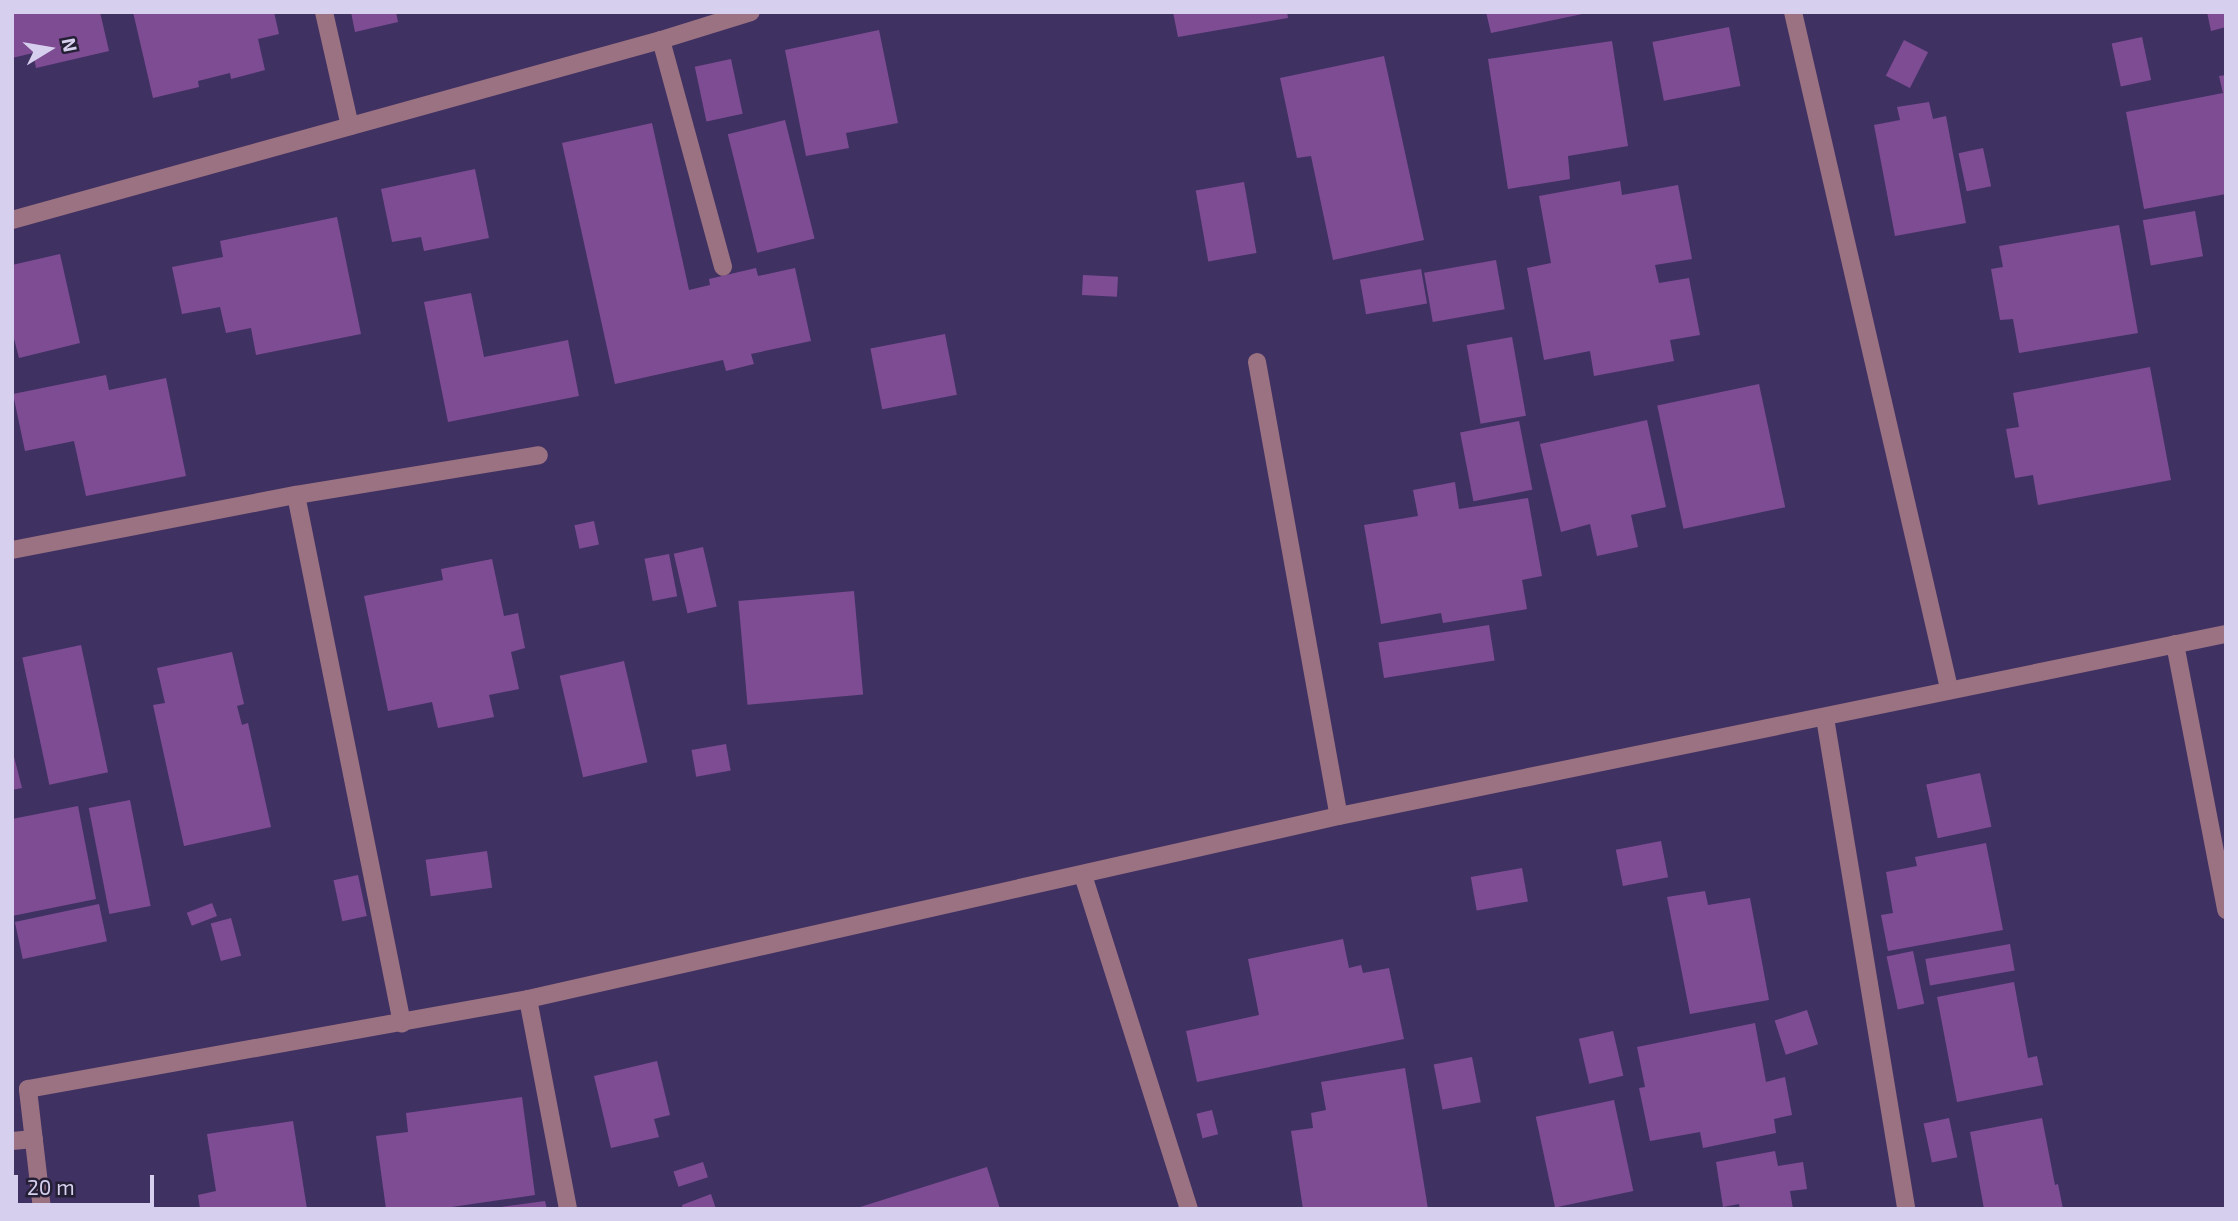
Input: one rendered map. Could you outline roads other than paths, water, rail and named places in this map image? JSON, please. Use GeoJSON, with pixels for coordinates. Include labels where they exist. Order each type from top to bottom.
{"type":"FeatureCollection","features":[{"type":"Feature","properties":{"kind":"street"},"geometry":{"type":"LineString","coordinates":[[324,12],[350,126]]}},
{"type":"Feature","properties":{"kind":"street"},"geometry":{"type":"LineString","coordinates":[[12,220],[661,40],[751,12]]}},
{"type":"Feature","properties":{"kind":"street"},"geometry":{"type":"LineString","coordinates":[[1798,13],[1949,688]]}},
{"type":"Feature","properties":{"kind":"street"},"geometry":{"type":"LineString","coordinates":[[661,40],[723,267]]}},
{"type":"Feature","properties":{"kind":"street"},"geometry":{"type":"LineString","coordinates":[[1256,362],[1339,816]]}},
{"type":"Feature","properties":{"kind":"street"},"geometry":{"type":"LineString","coordinates":[[12,550],[296,495],[539,455]]}},
{"type":"Feature","properties":{"kind":"street"},"geometry":{"type":"LineString","coordinates":[[296,495],[402,1023]]}},
{"type":"Feature","properties":{"kind":"street"},"geometry":{"type":"LineString","coordinates":[[42,1209],[28,1089],[528,999],[1339,816],[1825,718],[1949,688],[2226,634]]}},
{"type":"Feature","properties":{"kind":"street"},"geometry":{"type":"LineString","coordinates":[[2175,644],[2226,910]]}},
{"type":"Feature","properties":{"kind":"street"},"geometry":{"type":"LineString","coordinates":[[1825,718],[1906,1209]]}},
{"type":"Feature","properties":{"kind":"street"},"geometry":{"type":"LineString","coordinates":[[1083,875],[1189,1209]]}},
{"type":"Feature","properties":{"kind":"street"},"geometry":{"type":"LineString","coordinates":[[528,999],[568,1209]]}},
{"type":"Feature","properties":{"kind":"street"},"geometry":{"type":"LineString","coordinates":[[12,1141],[34,1139]]}}]}
